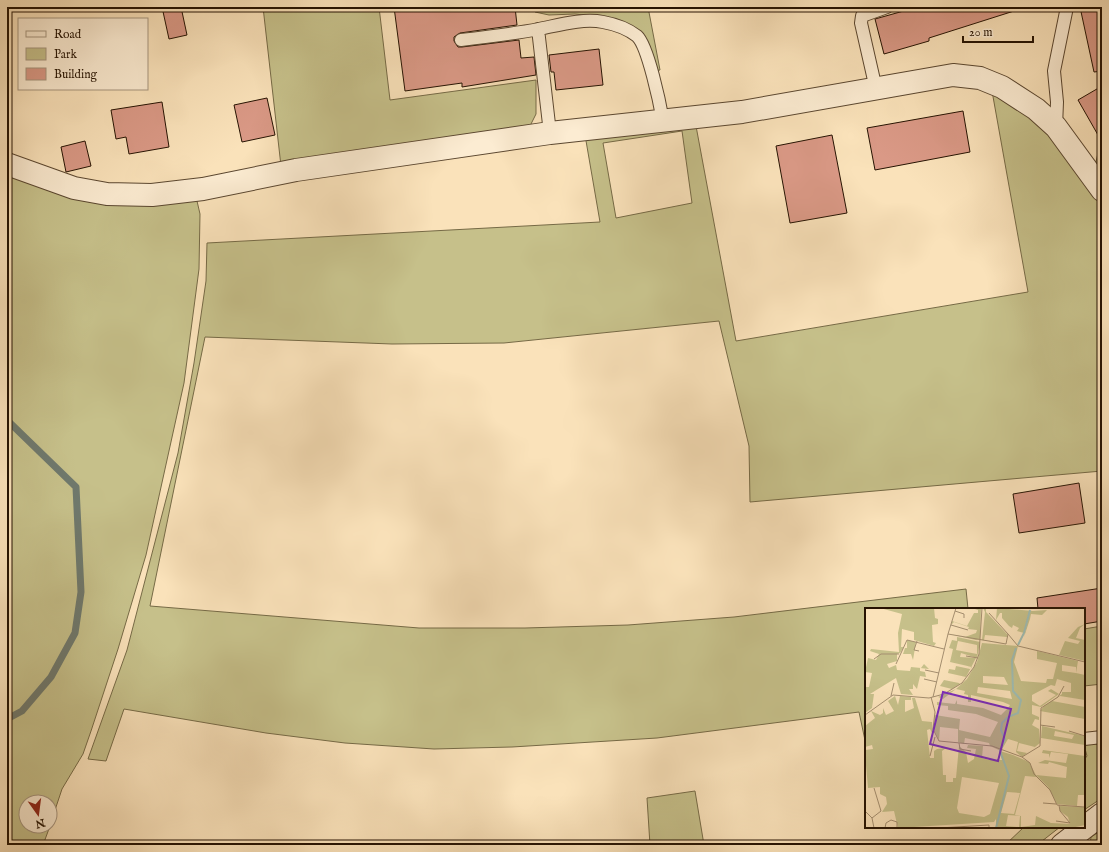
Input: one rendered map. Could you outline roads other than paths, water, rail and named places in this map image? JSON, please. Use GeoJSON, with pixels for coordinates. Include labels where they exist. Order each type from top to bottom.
{"type":"FeatureCollection","features":[{"type":"Feature","properties":{"kind":"street"},"geometry":{"type":"LineString","coordinates":[[11,166],[74,188],[106,194],[152,195],[196,190],[296,170],[550,133],[742,112],[952,75],[980,78],[1008,90],[1036,109],[1056,127],[1102,190]]}},
{"type":"Feature","properties":{"kind":"street"},"geometry":{"type":"LineString","coordinates":[[1085,827],[1102,814]]}},
{"type":"Feature","properties":{"kind":"street"},"geometry":{"type":"LineString","coordinates":[[1062,845],[1084,828]]}},
{"type":"Feature","properties":{"kind":"lane"},"geometry":{"type":"LineString","coordinates":[[876,89],[861,23],[862,16],[887,7]]}},
{"type":"Feature","properties":{"kind":"lane"},"geometry":{"type":"LineString","coordinates":[[1056,127],[1057,102],[1054,71],[1067,7]]}},
{"type":"Feature","properties":{"kind":"lane"},"geometry":{"type":"LineString","coordinates":[[461,40],[538,29],[568,23],[602,22],[624,29],[638,37],[644,50],[659,98],[663,120]]}},
{"type":"Feature","properties":{"kind":"lane"},"geometry":{"type":"LineString","coordinates":[[538,29],[550,133]]}},
{"type":"Feature","properties":{"kind":"lane"},"geometry":{"type":"LineString","coordinates":[[1085,739],[1102,737]]}},
{"type":"Feature","properties":{"kind":"waterway"},"geometry":{"type":"LineString","coordinates":[[7,420],[76,487],[81,592],[75,633],[51,677],[22,711],[7,719]]}}]}
